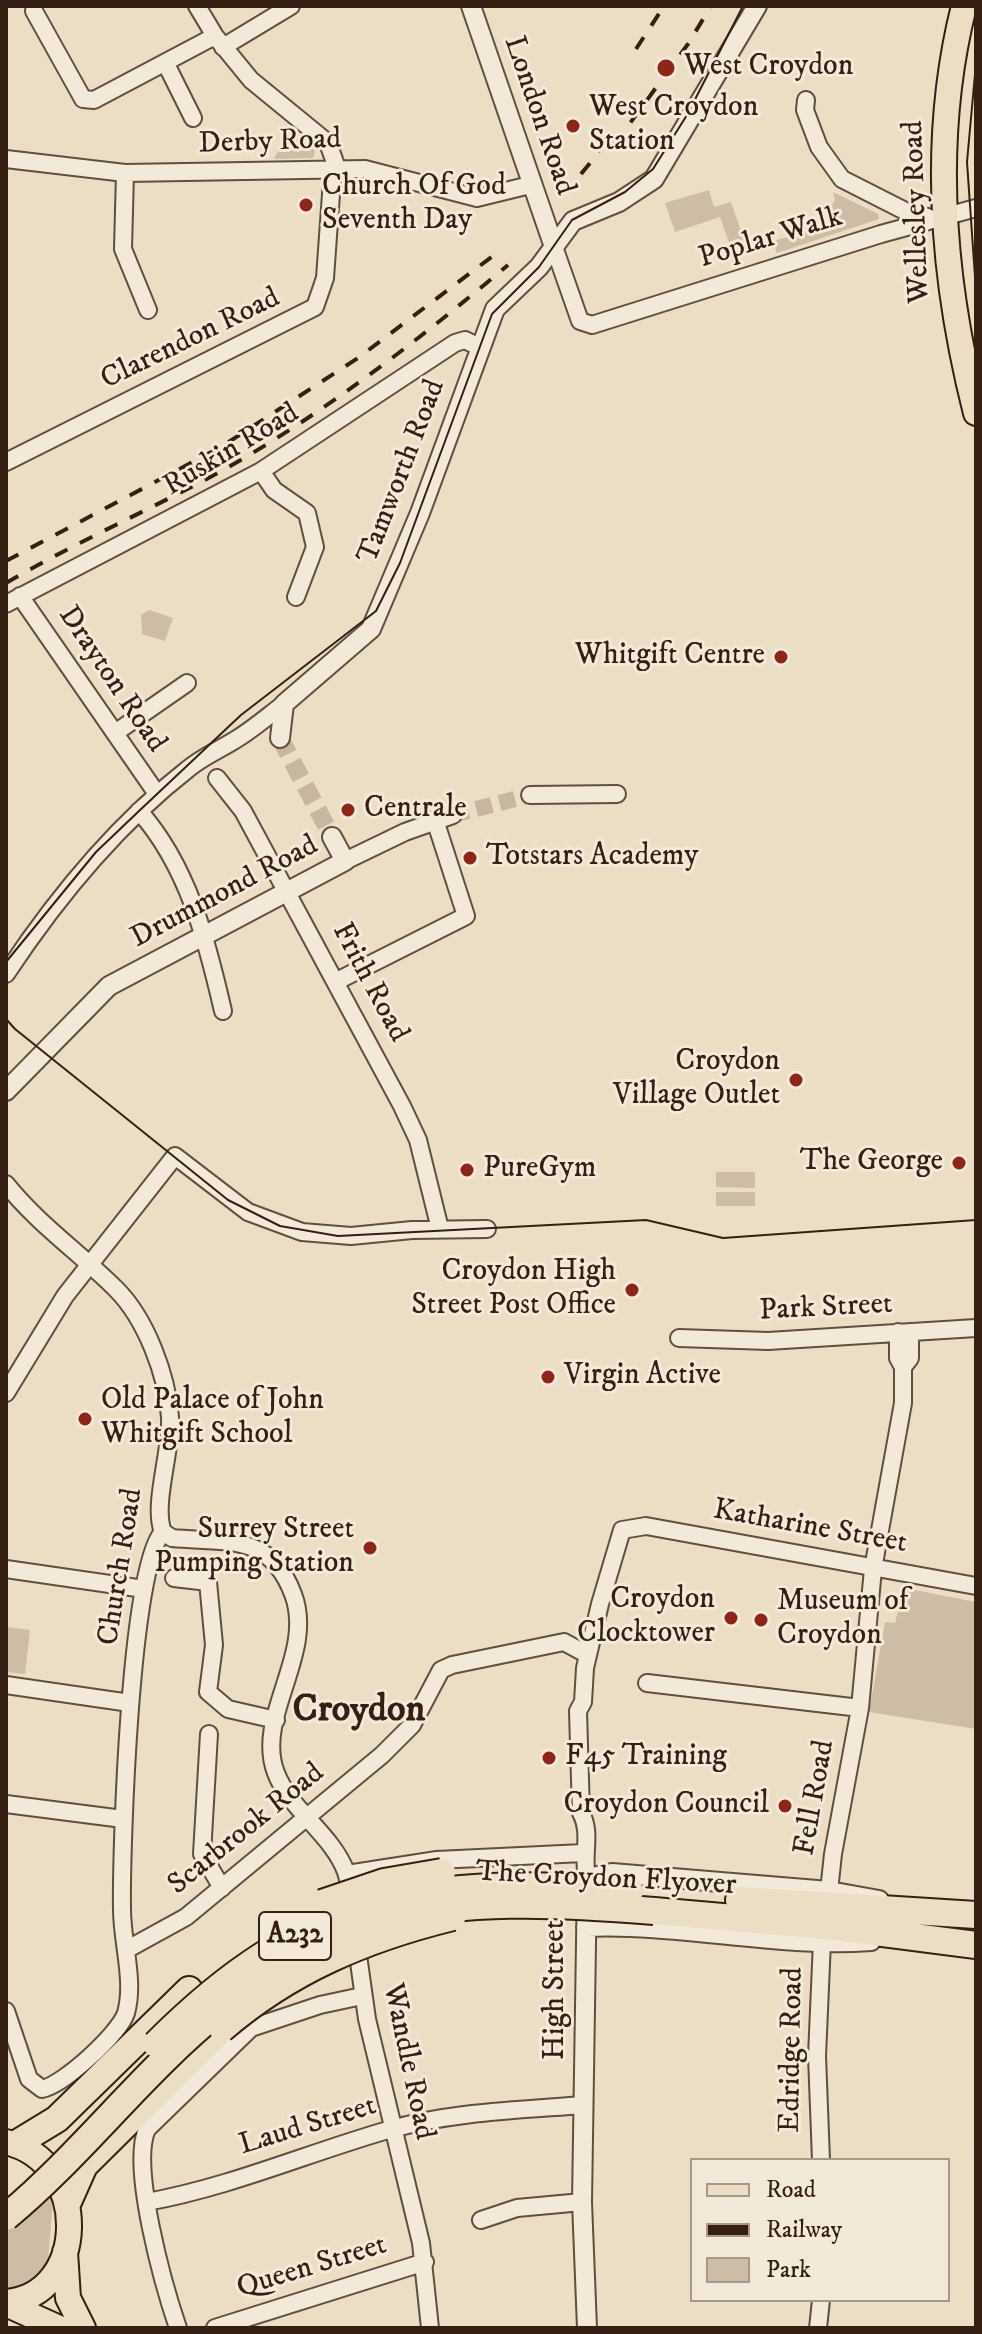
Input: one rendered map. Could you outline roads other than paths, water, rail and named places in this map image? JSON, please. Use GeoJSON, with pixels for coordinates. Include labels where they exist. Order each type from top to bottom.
{"type":"FeatureCollection","features":[{"type":"Feature","properties":{"kind":"highway"},"geometry":{"type":"LineString","coordinates":[[11,2143],[57,2119],[189,1990],[271,1929],[314,1907],[364,1888],[447,1872],[495,1875],[532,1885]]}},
{"type":"Feature","properties":{"kind":"highway","name":"The Croydon Flyover"},"geometry":{"type":"LineString","coordinates":[[6,2193],[183,2017],[235,1973],[274,1948],[334,1917],[398,1897],[460,1887],[532,1885],[976,1945]]}},
{"type":"Feature","properties":{"kind":"highway","name":"The Croydon Flyover"},"geometry":{"type":"LineString","coordinates":[[6,2217],[185,2040],[267,1974],[308,1950],[373,1923],[446,1907],[510,1903],[654,1902],[921,1909],[976,1915]]}},
{"type":"Feature","properties":{"kind":"main road","name":"Wellesley Road"},"geometry":{"type":"LineString","coordinates":[[964,6],[947,99],[939,217],[955,323],[976,413]]}},
{"type":"Feature","properties":{"kind":"main road"},"geometry":{"type":"LineString","coordinates":[[83,2328],[68,2298],[65,2250],[69,2202],[85,2166],[222,2030],[275,1989],[330,1958],[389,1937],[510,1903]]}},
{"type":"Feature","properties":{"kind":"main road"},"geometry":{"type":"LineString","coordinates":[[11,2143],[47,2165],[59,2178],[69,2202]]}},
{"type":"Feature","properties":{"kind":"main road"},"geometry":{"type":"LineString","coordinates":[[6,2303],[37,2292],[52,2275],[65,2250]]}},
{"type":"Feature","properties":{"kind":"main road"},"geometry":{"type":"LineString","coordinates":[[6,2303],[59,2328]]}},
{"type":"Feature","properties":{"kind":"street"},"geometry":{"type":"LineString","coordinates":[[197,6],[219,42],[251,80],[328,143],[337,168]]}},
{"type":"Feature","properties":{"kind":"street"},"geometry":{"type":"LineString","coordinates":[[34,11],[83,99],[94,100],[291,6]]}},
{"type":"Feature","properties":{"kind":"street","name":"London Road"},"geometry":{"type":"LineString","coordinates":[[471,6],[530,185],[553,244]]}},
{"type":"Feature","properties":{"kind":"street","name":"Tamworth Road"},"geometry":{"type":"LineString","coordinates":[[6,974],[35,930],[96,852],[139,811],[196,763],[238,739],[284,704],[371,629],[420,513],[495,309],[539,267],[553,244],[573,221],[619,202],[654,179],[757,6]]}},
{"type":"Feature","properties":{"kind":"street"},"geometry":{"type":"LineString","coordinates":[[166,64],[193,118]]}},
{"type":"Feature","properties":{"kind":"street"},"geometry":{"type":"LineString","coordinates":[[806,100],[805,110],[819,147],[842,179],[909,213],[939,217]]}},
{"type":"Feature","properties":{"kind":"street","name":"Derby Road"},"geometry":{"type":"LineString","coordinates":[[6,159],[125,173],[371,169],[456,195],[477,198],[500,195],[530,185]]}},
{"type":"Feature","properties":{"kind":"street","name":"Clarendon Road"},"geometry":{"type":"LineString","coordinates":[[6,462],[308,313],[322,294],[333,203],[332,180],[337,168]]}},
{"type":"Feature","properties":{"kind":"street"},"geometry":{"type":"LineString","coordinates":[[125,173],[123,249],[148,310]]}},
{"type":"Feature","properties":{"kind":"street","name":"Poplar Walk"},"geometry":{"type":"LineString","coordinates":[[553,244],[583,325],[597,324],[976,208]]}},
{"type":"Feature","properties":{"kind":"street","name":"Ruskin Road"},"geometry":{"type":"LineString","coordinates":[[13,600],[261,471],[455,343],[465,340],[479,347]]}},
{"type":"Feature","properties":{"kind":"street"},"geometry":{"type":"LineString","coordinates":[[261,471],[274,490],[307,513],[315,547],[311,577],[296,597]]}},
{"type":"Feature","properties":{"kind":"street","name":"Drayton Road"},"geometry":{"type":"LineString","coordinates":[[13,600],[115,733],[157,794]]}},
{"type":"Feature","properties":{"kind":"street"},"geometry":{"type":"LineString","coordinates":[[115,733],[187,683]]}},
{"type":"Feature","properties":{"kind":"street","name":"Tamworth Road"},"geometry":{"type":"LineString","coordinates":[[238,739],[261,735],[280,738],[284,704]]}},
{"type":"Feature","properties":{"kind":"street","name":"Frith Road"},"geometry":{"type":"LineString","coordinates":[[217,778],[243,811],[288,890],[418,1140],[440,1229]]}},
{"type":"Feature","properties":{"kind":"street"},"geometry":{"type":"LineString","coordinates":[[530,795],[617,794]]}},
{"type":"Feature","properties":{"kind":"street"},"geometry":{"type":"LineString","coordinates":[[139,811],[160,839],[205,933],[223,1011]]}},
{"type":"Feature","properties":{"kind":"street","name":"Drummond Road"},"geometry":{"type":"LineString","coordinates":[[6,1091],[46,1054],[105,989],[345,861],[435,820],[453,815]]}},
{"type":"Feature","properties":{"kind":"street"},"geometry":{"type":"LineString","coordinates":[[337,981],[466,916],[435,820]]}},
{"type":"Feature","properties":{"kind":"street"},"geometry":{"type":"LineString","coordinates":[[332,837],[345,861]]}},
{"type":"Feature","properties":{"kind":"street"},"geometry":{"type":"LineString","coordinates":[[6,1393],[65,1296],[175,1156],[228,1200],[280,1226],[338,1236],[487,1229]]}},
{"type":"Feature","properties":{"kind":"street","name":"Church Road"},"geometry":{"type":"LineString","coordinates":[[6,1184],[36,1220],[115,1288],[135,1313],[160,1372],[170,1416],[168,1465],[159,1507],[163,1532],[156,1539],[144,1589],[130,1703],[123,1819],[122,1913],[127,2003],[123,2018],[66,2078],[42,2089],[29,2079],[6,2011]]}},
{"type":"Feature","properties":{"kind":"street","name":"Park Street"},"geometry":{"type":"LineString","coordinates":[[679,1338],[768,1341],[976,1328]]}},
{"type":"Feature","properties":{"kind":"street","name":"Fell Road"},"geometry":{"type":"LineString","coordinates":[[587,1878],[612,1873],[829,1891],[860,1708],[873,1569],[903,1403],[903,1367],[898,1358],[904,1332]]}},
{"type":"Feature","properties":{"kind":"street","name":"Katharine Street"},"geometry":{"type":"LineString","coordinates":[[634,1526],[976,1586]]}},
{"type":"Feature","properties":{"kind":"street","name":"High Street"},"geometry":{"type":"LineString","coordinates":[[587,2328],[582,2202],[587,1878],[583,1853],[587,1828],[581,1813],[578,1711],[583,1702],[588,1655],[619,1535],[634,1526]]}},
{"type":"Feature","properties":{"kind":"street","name":"Wandle Road"},"geometry":{"type":"LineString","coordinates":[[163,1532],[172,1538],[248,1545],[273,1557],[284,1570],[299,1625],[296,1653],[276,1720],[272,1746],[275,1771],[347,1874],[362,1996],[391,2129],[425,2262],[430,2328]]}},
{"type":"Feature","properties":{"kind":"street"},"geometry":{"type":"LineString","coordinates":[[6,1569],[144,1589]]}},
{"type":"Feature","properties":{"kind":"street"},"geometry":{"type":"LineString","coordinates":[[174,1578],[208,1582],[214,1645],[208,1692],[228,1709],[276,1720]]}},
{"type":"Feature","properties":{"kind":"street","name":"Scarbrook Road"},"geometry":{"type":"LineString","coordinates":[[126,1950],[151,1939],[222,1888],[404,1734],[441,1670],[452,1665],[564,1642],[588,1655]]}},
{"type":"Feature","properties":{"kind":"street"},"geometry":{"type":"LineString","coordinates":[[647,1683],[860,1708]]}},
{"type":"Feature","properties":{"kind":"street"},"geometry":{"type":"LineString","coordinates":[[6,1685],[130,1703]]}},
{"type":"Feature","properties":{"kind":"street"},"geometry":{"type":"LineString","coordinates":[[209,1734],[202,1854],[222,1888]]}},
{"type":"Feature","properties":{"kind":"street"},"geometry":{"type":"LineString","coordinates":[[188,1771],[205,1772]]}},
{"type":"Feature","properties":{"kind":"street"},"geometry":{"type":"LineString","coordinates":[[6,1804],[123,1819]]}},
{"type":"Feature","properties":{"kind":"street"},"geometry":{"type":"LineString","coordinates":[[347,1874],[365,1869],[469,1857],[583,1853]]}},
{"type":"Feature","properties":{"kind":"street"},"geometry":{"type":"LineString","coordinates":[[829,1891],[921,1909]]}},
{"type":"Feature","properties":{"kind":"street","name":"Edridge Road"},"geometry":{"type":"LineString","coordinates":[[586,1927],[627,1926],[822,1941],[870,1941],[905,1935]]}},
{"type":"Feature","properties":{"kind":"street","name":"Edridge Road"},"geometry":{"type":"LineString","coordinates":[[821,2158],[817,2056],[822,1941]]}},
{"type":"Feature","properties":{"kind":"street"},"geometry":{"type":"LineString","coordinates":[[178,2328],[160,2271],[147,2202],[143,2138],[150,2124],[251,2028],[320,2005],[362,1996]]}},
{"type":"Feature","properties":{"kind":"street","name":"Laud Street"},"geometry":{"type":"LineString","coordinates":[[147,2202],[275,2168],[391,2129],[476,2115],[583,2105]]}},
{"type":"Feature","properties":{"kind":"street"},"geometry":{"type":"LineString","coordinates":[[481,2220],[517,2208],[582,2202]]}},
{"type":"Feature","properties":{"kind":"street","name":"Queen Street"},"geometry":{"type":"LineString","coordinates":[[215,2328],[425,2262]]}},
{"type":"Feature","properties":{"kind":"street"},"geometry":{"type":"LineString","coordinates":[[818,2328],[821,2302]]}},
{"type":"Feature","properties":{"kind":"tunnel"},"geometry":{"type":"LineString","coordinates":[[280,738],[332,837]]}},
{"type":"Feature","properties":{"kind":"tunnel"},"geometry":{"type":"LineString","coordinates":[[453,815],[530,795]]}},
{"type":"Feature","properties":{"kind":"tram line"},"geometry":{"type":"LineString","coordinates":[[6,962],[96,852],[139,811],[241,715],[376,611],[400,563],[492,314],[539,267],[572,220],[625,192],[653,169],[687,115],[743,6]]}},
{"type":"Feature","properties":{"kind":"tram line"},"geometry":{"type":"LineString","coordinates":[[976,63],[967,162],[976,291]]}},
{"type":"Feature","properties":{"kind":"tram line"},"geometry":{"type":"LineString","coordinates":[[6,1019],[228,1200],[280,1226],[338,1236],[646,1220],[723,1238],[976,1220]]}},
{"type":"Feature","properties":{"kind":"railway"},"geometry":{"type":"LineString","coordinates":[[636,49],[664,6]]}},
{"type":"Feature","properties":{"kind":"railway"},"geometry":{"type":"LineString","coordinates":[[614,145],[688,44],[711,6]]}},
{"type":"Feature","properties":{"kind":"railway"},"geometry":{"type":"LineString","coordinates":[[581,174],[599,152]]}},
{"type":"Feature","properties":{"kind":"railway"},"geometry":{"type":"LineString","coordinates":[[6,561],[221,447],[358,358],[502,249]]}},
{"type":"Feature","properties":{"kind":"railway"},"geometry":{"type":"LineString","coordinates":[[6,583],[227,468],[301,423],[372,373],[508,265]]}},
{"type":"Feature","properties":{"kind":"place","name":"West Croydon"},"geometry":{"type":"Point","coordinates":[666,68]}},
{"type":"Feature","properties":{"kind":"place","name":"West Croydon Station"},"geometry":{"type":"Point","coordinates":[573,126]}},
{"type":"Feature","properties":{"kind":"place","name":"Church Of God Seventh Day"},"geometry":{"type":"Point","coordinates":[306,205]}},
{"type":"Feature","properties":{"kind":"place","name":"Whitgift Centre"},"geometry":{"type":"Point","coordinates":[781,657]}},
{"type":"Feature","properties":{"kind":"place","name":"Centrale"},"geometry":{"type":"Point","coordinates":[348,810]}},
{"type":"Feature","properties":{"kind":"place","name":"Totstars Academy"},"geometry":{"type":"Point","coordinates":[470,858]}},
{"type":"Feature","properties":{"kind":"place","name":"Croydon Village Outlet"},"geometry":{"type":"Point","coordinates":[796,1080]}},
{"type":"Feature","properties":{"kind":"place","name":"The George"},"geometry":{"type":"Point","coordinates":[959,1163]}},
{"type":"Feature","properties":{"kind":"place","name":"PureGym"},"geometry":{"type":"Point","coordinates":[467,1170]}},
{"type":"Feature","properties":{"kind":"place","name":"Croydon High Street Post Office"},"geometry":{"type":"Point","coordinates":[632,1290]}},
{"type":"Feature","properties":{"kind":"place","name":"Virgin Active"},"geometry":{"type":"Point","coordinates":[548,1377]}},
{"type":"Feature","properties":{"kind":"place","name":"Old Palace of John Whitgift School"},"geometry":{"type":"Point","coordinates":[85,1419]}},
{"type":"Feature","properties":{"kind":"place","name":"Surrey Street Pumping Station"},"geometry":{"type":"Point","coordinates":[370,1548]}},
{"type":"Feature","properties":{"kind":"place","name":"Croydon Clocktower"},"geometry":{"type":"Point","coordinates":[731,1618]}},
{"type":"Feature","properties":{"kind":"place","name":"Museum of Croydon"},"geometry":{"type":"Point","coordinates":[761,1620]}},
{"type":"Feature","properties":{"kind":"place","name":"F45 Training"},"geometry":{"type":"Point","coordinates":[549,1758]}},
{"type":"Feature","properties":{"kind":"place","name":"Croydon Council"},"geometry":{"type":"Point","coordinates":[785,1806]}},
{"type":"Feature","properties":{"kind":"district","name":"Croydon"},"geometry":{"type":"Point","coordinates":[359,1712]}}]}
